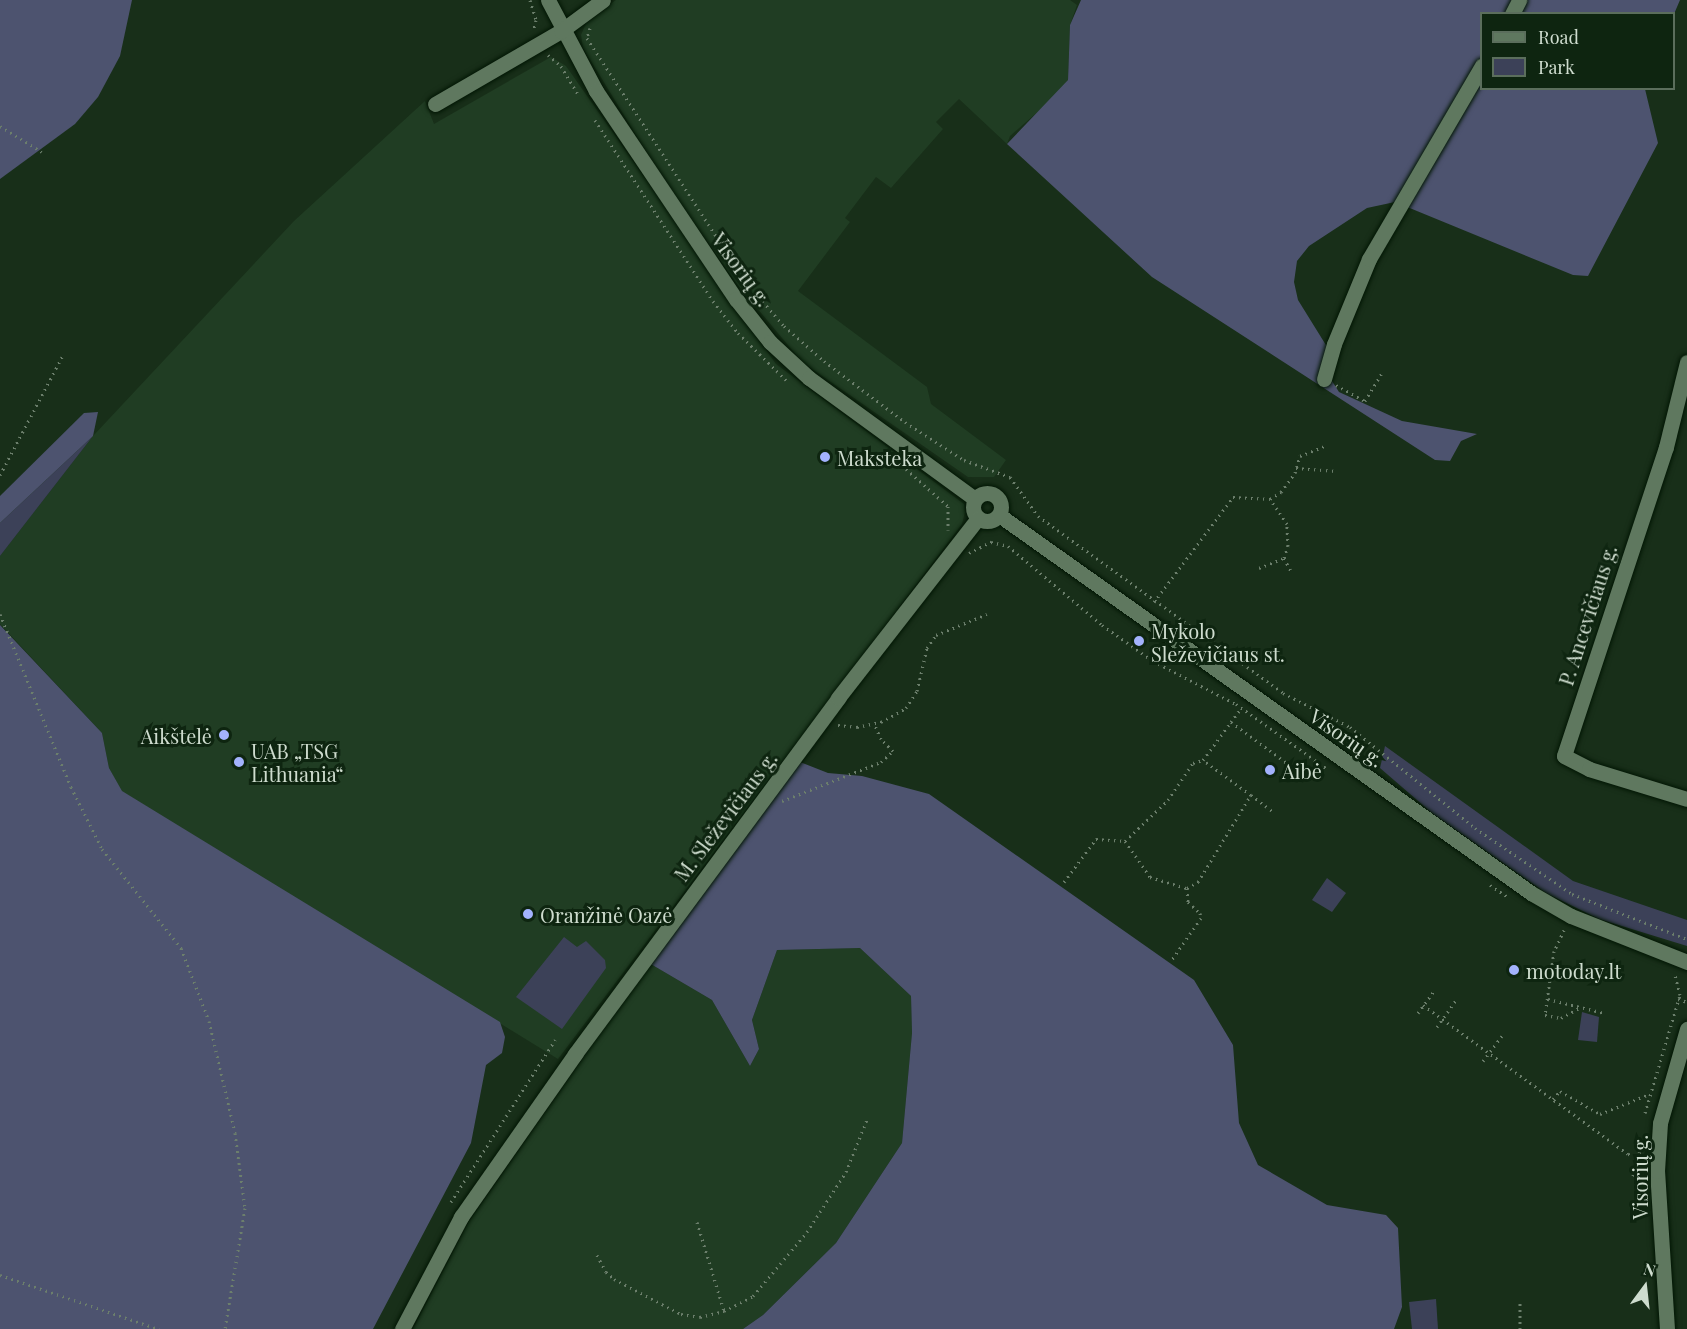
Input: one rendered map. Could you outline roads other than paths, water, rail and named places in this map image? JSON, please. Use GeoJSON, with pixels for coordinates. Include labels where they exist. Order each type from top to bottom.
{"type":"FeatureCollection","features":[{"type":"Feature","properties":{"kind":"street","name":"Visorių g."},"geometry":{"type":"LineString","coordinates":[[548,0],[561,30],[665,196],[770,342],[809,378],[975,498]]}},
{"type":"Feature","properties":{"kind":"street"},"geometry":{"type":"LineString","coordinates":[[435,104],[561,30],[603,0]]}},
{"type":"Feature","properties":{"kind":"street"},"geometry":{"type":"LineString","coordinates":[[1324,379],[1334,344],[1369,259],[1480,69]]}},
{"type":"Feature","properties":{"kind":"street","name":"P. Ancevičiaus g."},"geometry":{"type":"LineString","coordinates":[[1687,362],[1666,447],[1564,756],[1589,769],[1687,799]]}},
{"type":"Feature","properties":{"kind":"street"},"geometry":{"type":"LineString","coordinates":[[982,493],[995,495],[1001,507],[999,515],[987,521],[978,518],[972,509],[975,498],[982,493]]}},
{"type":"Feature","properties":{"kind":"street","name":"Visorių g."},"geometry":{"type":"LineString","coordinates":[[999,515],[1531,893],[1571,916],[1687,962]]}},
{"type":"Feature","properties":{"kind":"street","name":"M. Sleževičiaus g."},"geometry":{"type":"LineString","coordinates":[[402,1329],[434,1261],[471,1203],[644,959],[824,717],[978,518]]}},
{"type":"Feature","properties":{"kind":"street","name":"Visorių g."},"geometry":{"type":"LineString","coordinates":[[1667,1329],[1657,1184],[1658,1147],[1665,1100],[1687,1029]]}},
{"type":"Feature","properties":{"kind":"place","name":"Maksteka"},"geometry":{"type":"Point","coordinates":[825,457]}},
{"type":"Feature","properties":{"kind":"place","name":"Mykolo Sleževičiaus st."},"geometry":{"type":"Point","coordinates":[1139,641]}},
{"type":"Feature","properties":{"kind":"place","name":"Aikštelė"},"geometry":{"type":"Point","coordinates":[224,735]}},
{"type":"Feature","properties":{"kind":"place","name":"UAB „TSG Lithuania“"},"geometry":{"type":"Point","coordinates":[239,762]}},
{"type":"Feature","properties":{"kind":"place","name":"Aibė"},"geometry":{"type":"Point","coordinates":[1270,770]}},
{"type":"Feature","properties":{"kind":"place","name":"Oranžinė Oazė"},"geometry":{"type":"Point","coordinates":[528,914]}},
{"type":"Feature","properties":{"kind":"place","name":"motoday.lt"},"geometry":{"type":"Point","coordinates":[1514,970]}}]}
